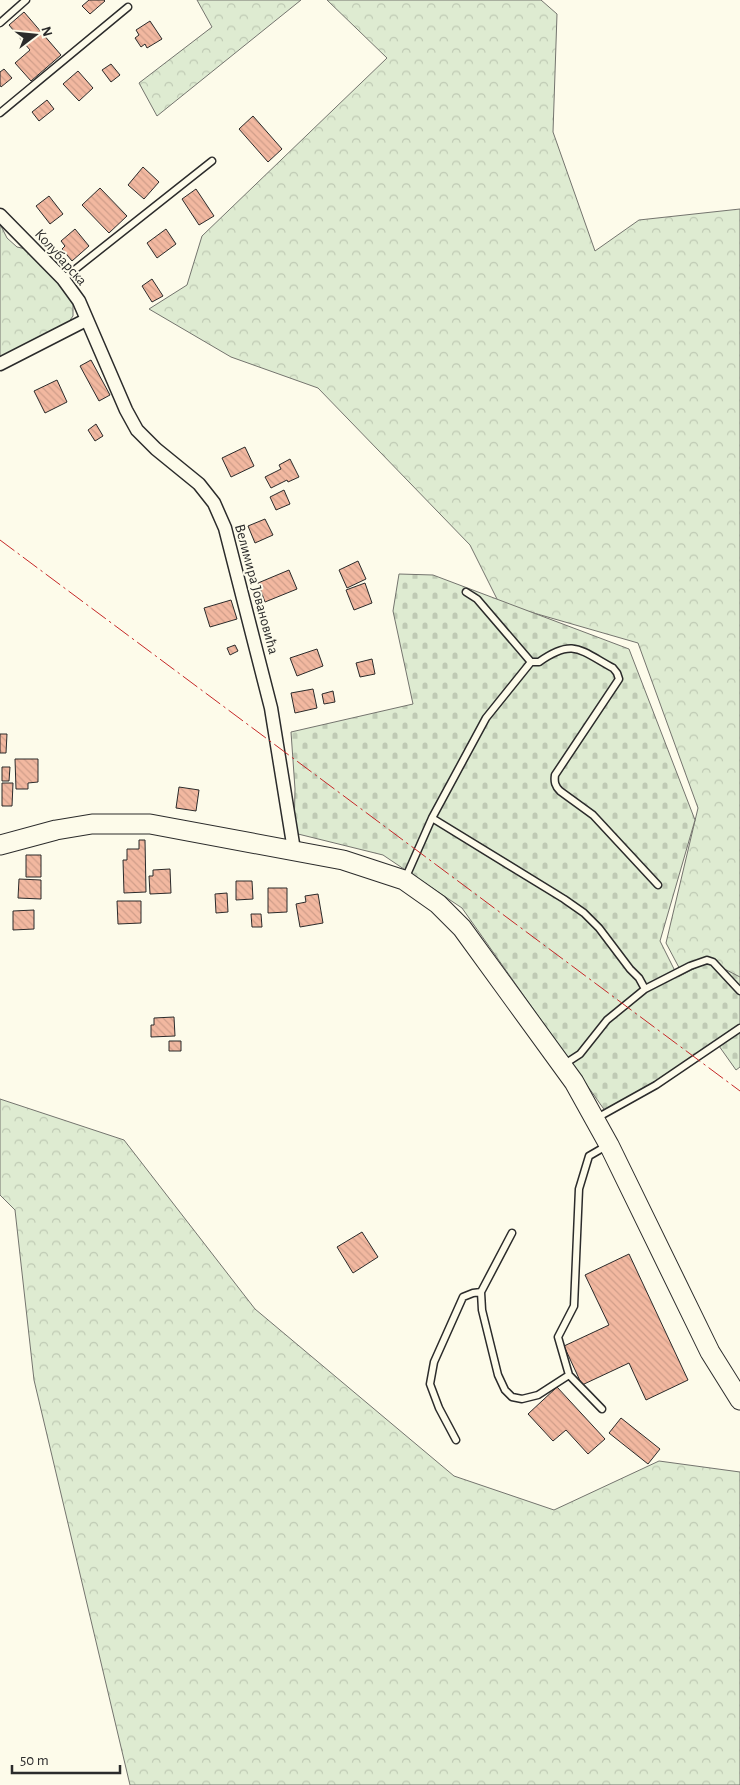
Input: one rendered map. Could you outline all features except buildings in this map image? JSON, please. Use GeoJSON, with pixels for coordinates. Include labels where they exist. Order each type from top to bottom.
{"type":"FeatureCollection","features":[{"type":"Feature","properties":{"kind":"main road"},"geometry":{"type":"LineString","coordinates":[[0,845],[56,830],[92,824],[150,824],[343,860],[404,880],[438,904],[462,928],[574,1082],[609,1145],[710,1352],[740,1400]]}},
{"type":"Feature","properties":{"kind":"street","name":"Колубарска"},"geometry":{"type":"LineString","coordinates":[[0,215],[63,279],[79,301],[86,320]]}},
{"type":"Feature","properties":{"kind":"street"},"geometry":{"type":"LineString","coordinates":[[0,364],[86,320]]}},
{"type":"Feature","properties":{"kind":"street","name":"Велимира Јовановића"},"geometry":{"type":"LineString","coordinates":[[86,320],[126,410],[137,430],[156,449],[199,484],[214,503],[225,528],[271,708],[294,850]]}},
{"type":"Feature","properties":{"kind":"lane"},"geometry":{"type":"LineString","coordinates":[[0,22],[26,0]]}},
{"type":"Feature","properties":{"kind":"lane"},"geometry":{"type":"LineString","coordinates":[[0,113],[128,8]]}},
{"type":"Feature","properties":{"kind":"lane"},"geometry":{"type":"LineString","coordinates":[[63,279],[212,161]]}},
{"type":"Feature","properties":{"kind":"lane"},"geometry":{"type":"LineString","coordinates":[[466,592],[477,599],[531,662],[540,662],[553,652],[566,648],[578,649],[613,668],[617,673],[619,678],[555,775],[554,781],[560,791],[593,814],[658,885]]}},
{"type":"Feature","properties":{"kind":"lane"},"geometry":{"type":"LineString","coordinates":[[404,880],[432,818],[486,718],[531,662]]}},
{"type":"Feature","properties":{"kind":"lane"},"geometry":{"type":"LineString","coordinates":[[432,818],[584,913],[599,928],[630,969],[640,978],[645,989]]}},
{"type":"Feature","properties":{"kind":"lane"},"geometry":{"type":"LineString","coordinates":[[561,1066],[580,1054],[607,1020],[645,989],[690,966],[707,960],[719,967],[740,991]]}},
{"type":"Feature","properties":{"kind":"lane"},"geometry":{"type":"LineString","coordinates":[[594,1119],[656,1085],[740,1028]]}},
{"type":"Feature","properties":{"kind":"lane"},"geometry":{"type":"LineString","coordinates":[[602,1409],[569,1375],[558,1338],[574,1306],[579,1189],[589,1156],[609,1145]]}},
{"type":"Feature","properties":{"kind":"lane"},"geometry":{"type":"LineString","coordinates":[[512,1234],[481,1292],[482,1310],[498,1375],[505,1390],[512,1397],[522,1400],[538,1395],[569,1375]]}},
{"type":"Feature","properties":{"kind":"lane"},"geometry":{"type":"LineString","coordinates":[[456,1440],[439,1408],[430,1384],[434,1362],[463,1297],[473,1292],[481,1292]]}},
{"type":"Feature","properties":{"kind":"green space"},"geometry":{"type":"Polygon","coordinates":[[[197,0],[301,0],[157,116],[139,83],[212,27],[197,0]]]}},
{"type":"Feature","properties":{"kind":"green space"},"geometry":{"type":"Polygon","coordinates":[[[327,0],[541,0],[557,14],[553,132],[595,251],[639,220],[740,209],[740,1056],[711,1028],[666,943],[698,808],[638,643],[499,603],[470,545],[318,388],[231,357],[149,309],[187,285],[202,236],[387,58],[327,0]]]}},
{"type":"Feature","properties":{"kind":"green space"},"geometry":{"type":"Polygon","coordinates":[[[0,224],[7,238],[17,247],[26,249],[38,259],[73,300],[73,316],[68,323],[0,357],[0,224]]]}},
{"type":"Feature","properties":{"kind":"green space"},"geometry":{"type":"Polygon","coordinates":[[[399,574],[433,575],[629,649],[695,820],[660,941],[678,977],[709,961],[740,977],[740,1067],[736,1070],[719,1046],[608,1115],[462,908],[383,855],[294,833],[295,789],[291,732],[413,704],[393,611],[399,574]]]}},
{"type":"Feature","properties":{"kind":"green space"},"geometry":{"type":"Polygon","coordinates":[[[0,1099],[124,1140],[255,1309],[454,1476],[554,1510],[659,1461],[740,1472],[740,1785],[130,1785],[34,1380],[15,1210],[0,1195],[0,1099]]]}},
{"type":"Feature","properties":{"kind":"power"},"geometry":{"type":"LineString","coordinates":[[0,540],[740,1091]]}}]}
